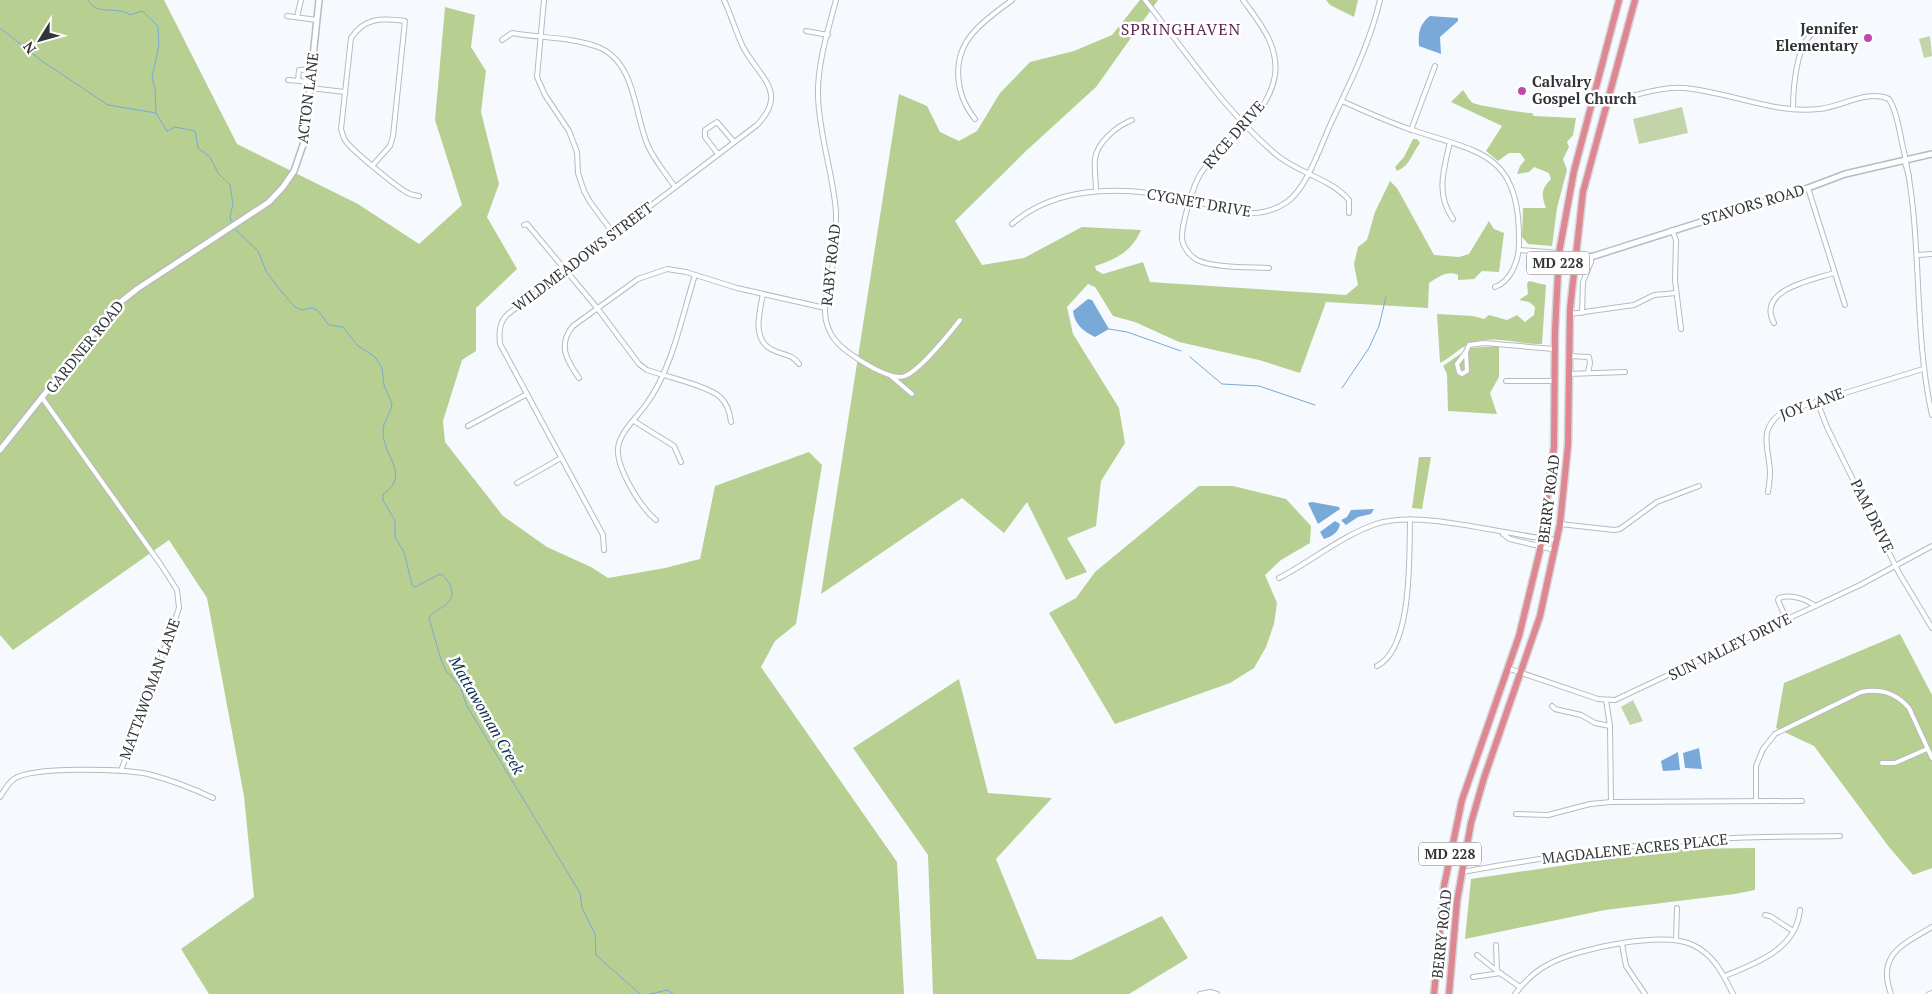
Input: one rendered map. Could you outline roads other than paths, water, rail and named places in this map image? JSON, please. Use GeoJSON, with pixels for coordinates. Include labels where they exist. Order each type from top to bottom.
{"type":"FeatureCollection","features":[{"type":"Feature","properties":{"kind":"highway","name":"BERRY ROAD"},"geometry":{"type":"LineString","coordinates":[[1434,994],[1438,937],[1451,850],[1474,761],[1529,599],[1542,543],[1554,447],[1554,349],[1559,253],[1574,171],[1620,0]]}},
{"type":"Feature","properties":{"kind":"highway","name":"BERRY ROAD"},"geometry":{"type":"LineString","coordinates":[[1448,994],[1454,929],[1471,823],[1484,778],[1540,616],[1557,540],[1568,445],[1570,314],[1586,175],[1635,0]]}},
{"type":"Feature","properties":{"kind":"street"},"geometry":{"type":"LineString","coordinates":[[297,17],[301,0]]}},
{"type":"Feature","properties":{"kind":"street","name":"ACTON LANE"},"geometry":{"type":"LineString","coordinates":[[233,226],[255,212],[276,195],[298,162],[304,142],[319,0]]}},
{"type":"Feature","properties":{"kind":"street"},"geometry":{"type":"LineString","coordinates":[[544,0],[537,76],[545,95],[569,131],[577,152],[578,172],[587,196],[614,233]]}},
{"type":"Feature","properties":{"kind":"street","name":"WILDMEADOWS STREET"},"geometry":{"type":"LineString","coordinates":[[604,550],[603,535],[500,344],[501,324],[508,314],[757,126],[769,113],[772,96],[767,80],[743,46],[724,0]]}},
{"type":"Feature","properties":{"kind":"street","name":"RABY ROAD"},"geometry":{"type":"LineString","coordinates":[[836,0],[820,70],[818,98],[833,183],[836,235],[825,308],[828,328],[836,342],[857,358],[889,375],[912,394]]}},
{"type":"Feature","properties":{"kind":"street"},"geometry":{"type":"LineString","coordinates":[[975,118],[963,100],[959,87],[961,54],[975,30],[1012,0]]}},
{"type":"Feature","properties":{"kind":"street"},"geometry":{"type":"LineString","coordinates":[[1145,0],[1246,127],[1279,157],[1339,190],[1349,200],[1349,214]]}},
{"type":"Feature","properties":{"kind":"street","name":"RYCE DRIVE"},"geometry":{"type":"LineString","coordinates":[[1243,0],[1266,32],[1273,49],[1275,66],[1268,96],[1262,108],[1246,127],[1201,172],[1190,200],[1182,237],[1184,246],[1195,259],[1213,263],[1269,268]]}},
{"type":"Feature","properties":{"kind":"street","name":"CYGNET DRIVE"},"geometry":{"type":"LineString","coordinates":[[1012,224],[1026,213],[1048,202],[1096,191],[1144,193],[1190,200],[1242,214],[1260,213],[1288,201],[1297,192],[1307,174],[1342,101],[1375,22],[1380,0]]}},
{"type":"Feature","properties":{"kind":"street"},"geometry":{"type":"LineString","coordinates":[[287,16],[317,20]]}},
{"type":"Feature","properties":{"kind":"street"},"geometry":{"type":"LineString","coordinates":[[373,165],[390,146],[393,136],[405,21],[374,19],[356,29],[349,47],[341,129],[344,139],[373,165],[407,193],[419,196]]}},
{"type":"Feature","properties":{"kind":"street"},"geometry":{"type":"LineString","coordinates":[[806,31],[828,35]]}},
{"type":"Feature","properties":{"kind":"street"},"geometry":{"type":"LineString","coordinates":[[1793,109],[1798,63],[1806,40],[1815,32]]}},
{"type":"Feature","properties":{"kind":"street"},"geometry":{"type":"LineString","coordinates":[[502,40],[512,33],[584,43],[600,48],[616,58],[626,74],[648,145],[675,187]]}},
{"type":"Feature","properties":{"kind":"street"},"geometry":{"type":"LineString","coordinates":[[1411,130],[1434,66]]}},
{"type":"Feature","properties":{"kind":"street"},"geometry":{"type":"LineString","coordinates":[[298,80],[299,70],[312,69]]}},
{"type":"Feature","properties":{"kind":"street"},"geometry":{"type":"LineString","coordinates":[[288,80],[311,82]]}},
{"type":"Feature","properties":{"kind":"street"},"geometry":{"type":"LineString","coordinates":[[310,88],[345,92]]}},
{"type":"Feature","properties":{"kind":"street"},"geometry":{"type":"LineString","coordinates":[[1591,104],[1606,103],[1674,88],[1793,109],[1818,109],[1837,106],[1864,98],[1882,96],[1889,99],[1894,109],[1906,160],[1906,171],[1910,177],[1918,255],[1923,369],[1932,415]]}},
{"type":"Feature","properties":{"kind":"street"},"geometry":{"type":"LineString","coordinates":[[1342,101],[1411,130],[1466,146],[1481,154],[1507,177],[1518,206],[1519,250],[1516,264],[1506,280],[1495,287]]}},
{"type":"Feature","properties":{"kind":"street"},"geometry":{"type":"LineString","coordinates":[[1096,191],[1095,159],[1099,148],[1118,127],[1132,120]]}},
{"type":"Feature","properties":{"kind":"street"},"geometry":{"type":"LineString","coordinates":[[718,154],[705,137],[705,130],[717,122],[734,142]]}},
{"type":"Feature","properties":{"kind":"street"},"geometry":{"type":"LineString","coordinates":[[1450,142],[1441,190],[1445,204],[1453,219]]}},
{"type":"Feature","properties":{"kind":"street","name":"STAVORS ROAD"},"geometry":{"type":"LineString","coordinates":[[1575,259],[1591,257],[1808,188],[1845,174],[1932,154]]}},
{"type":"Feature","properties":{"kind":"street"},"geometry":{"type":"LineString","coordinates":[[1808,188],[1845,305]]}},
{"type":"Feature","properties":{"kind":"street"},"geometry":{"type":"LineString","coordinates":[[524,225],[527,224],[537,233],[564,271],[598,309],[639,364],[647,370],[711,392],[721,398],[729,410],[731,422]]}},
{"type":"Feature","properties":{"kind":"street","name":"GARDNER ROAD"},"geometry":{"type":"LineString","coordinates":[[0,450],[43,399],[113,308],[233,226]]}},
{"type":"Feature","properties":{"kind":"street"},"geometry":{"type":"LineString","coordinates":[[1672,230],[1676,240],[1676,293],[1681,329]]}},
{"type":"Feature","properties":{"kind":"street"},"geometry":{"type":"LineString","coordinates":[[1519,250],[1559,253],[1575,259]]}},
{"type":"Feature","properties":{"kind":"street"},"geometry":{"type":"LineString","coordinates":[[1918,255],[1932,254]]}},
{"type":"Feature","properties":{"kind":"street"},"geometry":{"type":"LineString","coordinates":[[1582,313],[1583,282],[1591,257]]}},
{"type":"Feature","properties":{"kind":"street"},"geometry":{"type":"LineString","coordinates":[[580,378],[568,362],[564,345],[573,326],[645,275],[667,269],[825,308]]}},
{"type":"Feature","properties":{"kind":"street"},"geometry":{"type":"LineString","coordinates":[[1774,323],[1770,311],[1771,304],[1778,295],[1834,273]]}},
{"type":"Feature","properties":{"kind":"street"},"geometry":{"type":"LineString","coordinates":[[656,520],[646,512],[619,460],[618,448],[621,437],[659,385],[695,275]]}},
{"type":"Feature","properties":{"kind":"street"},"geometry":{"type":"LineString","coordinates":[[1570,314],[1634,305],[1654,295],[1676,293]]}},
{"type":"Feature","properties":{"kind":"street"},"geometry":{"type":"LineString","coordinates":[[763,294],[758,320],[762,339],[772,350],[794,358],[799,364]]}},
{"type":"Feature","properties":{"kind":"street"},"geometry":{"type":"LineString","coordinates":[[889,375],[902,377],[916,369],[960,320]]}},
{"type":"Feature","properties":{"kind":"street"},"geometry":{"type":"LineString","coordinates":[[1466,352],[1467,371],[1462,374],[1459,372],[1457,364],[1469,345],[1484,343],[1554,349]]}},
{"type":"Feature","properties":{"kind":"street"},"geometry":{"type":"LineString","coordinates":[[1568,356],[1589,357],[1588,373]]}},
{"type":"Feature","properties":{"kind":"street","name":"JOY LANE"},"geometry":{"type":"LineString","coordinates":[[1768,492],[1770,473],[1766,436],[1769,425],[1774,417],[1782,412],[1923,369]]}},
{"type":"Feature","properties":{"kind":"street"},"geometry":{"type":"LineString","coordinates":[[1568,374],[1625,372]]}},
{"type":"Feature","properties":{"kind":"street"},"geometry":{"type":"LineString","coordinates":[[1506,381],[1554,382]]}},
{"type":"Feature","properties":{"kind":"street"},"geometry":{"type":"LineString","coordinates":[[468,426],[527,394]]}},
{"type":"Feature","properties":{"kind":"street","name":"MATTAWOMAN LANE"},"geometry":{"type":"LineString","coordinates":[[0,797],[14,779],[31,772],[121,771],[153,678],[176,620],[180,598],[161,565],[43,399]]}},
{"type":"Feature","properties":{"kind":"street","name":"PAM DRIVE"},"geometry":{"type":"LineString","coordinates":[[1817,401],[1896,566],[1932,628]]}},
{"type":"Feature","properties":{"kind":"street"},"geometry":{"type":"LineString","coordinates":[[634,421],[674,446],[681,462]]}},
{"type":"Feature","properties":{"kind":"street"},"geometry":{"type":"LineString","coordinates":[[517,482],[561,458]]}},
{"type":"Feature","properties":{"kind":"street"},"geometry":{"type":"LineString","coordinates":[[1560,524],[1620,529],[1657,502],[1699,486]]}},
{"type":"Feature","properties":{"kind":"street"},"geometry":{"type":"LineString","coordinates":[[1279,578],[1360,530],[1389,520],[1410,519],[1501,532],[1542,543],[1555,550]]}},
{"type":"Feature","properties":{"kind":"street"},"geometry":{"type":"LineString","coordinates":[[1377,666],[1384,662],[1392,652],[1407,608],[1410,519]]}},
{"type":"Feature","properties":{"kind":"street"},"geometry":{"type":"LineString","coordinates":[[1501,532],[1510,539],[1542,543],[1557,540]]}},
{"type":"Feature","properties":{"kind":"street","name":"SUN VALLEY DRIVE"},"geometry":{"type":"LineString","coordinates":[[1606,700],[1615,700],[1638,691],[1815,606],[1932,546]]}},
{"type":"Feature","properties":{"kind":"street"},"geometry":{"type":"LineString","coordinates":[[1786,619],[1778,600],[1779,598],[1786,596],[1804,600],[1815,606]]}},
{"type":"Feature","properties":{"kind":"street"},"geometry":{"type":"LineString","coordinates":[[1507,668],[1606,700],[1610,726],[1611,802]]}},
{"type":"Feature","properties":{"kind":"street"},"geometry":{"type":"LineString","coordinates":[[1756,800],[1756,766],[1763,749],[1775,734],[1861,692],[1872,690],[1891,693],[1903,702],[1909,708],[1932,758]]}},
{"type":"Feature","properties":{"kind":"street"},"geometry":{"type":"LineString","coordinates":[[1552,706],[1555,709],[1581,715],[1595,723],[1610,726]]}},
{"type":"Feature","properties":{"kind":"street"},"geometry":{"type":"LineString","coordinates":[[1882,763],[1895,763],[1927,749]]}},
{"type":"Feature","properties":{"kind":"street"},"geometry":{"type":"LineString","coordinates":[[121,771],[154,776],[188,786],[214,798]]}},
{"type":"Feature","properties":{"kind":"street"},"geometry":{"type":"LineString","coordinates":[[1516,814],[1548,814],[1590,804],[1611,802],[1802,801]]}},
{"type":"Feature","properties":{"kind":"street","name":"MAGDALENE ACRES PLACE"},"geometry":{"type":"LineString","coordinates":[[1462,872],[1529,860],[1674,842],[1734,838],[1840,836]]}},
{"type":"Feature","properties":{"kind":"street"},"geometry":{"type":"LineString","coordinates":[[1676,940],[1677,908]]}},
{"type":"Feature","properties":{"kind":"street"},"geometry":{"type":"LineString","coordinates":[[1725,976],[1770,956],[1782,946],[1792,931],[1800,910]]}},
{"type":"Feature","properties":{"kind":"street"},"geometry":{"type":"LineString","coordinates":[[1765,915],[1770,916],[1792,931]]}},
{"type":"Feature","properties":{"kind":"street"},"geometry":{"type":"LineString","coordinates":[[1891,994],[1886,976],[1887,966],[1893,954],[1905,942],[1932,927]]}},
{"type":"Feature","properties":{"kind":"street"},"geometry":{"type":"LineString","coordinates":[[1515,994],[1538,970],[1559,959],[1622,944],[1649,940],[1676,940],[1692,944],[1707,954],[1725,976],[1733,994]]}},
{"type":"Feature","properties":{"kind":"street"},"geometry":{"type":"LineString","coordinates":[[1622,944],[1626,966],[1645,994]]}},
{"type":"Feature","properties":{"kind":"street"},"geometry":{"type":"LineString","coordinates":[[1496,945],[1499,972]]}},
{"type":"Feature","properties":{"kind":"street"},"geometry":{"type":"LineString","coordinates":[[1477,955],[1520,987]]}},
{"type":"Feature","properties":{"kind":"street"},"geometry":{"type":"LineString","coordinates":[[1472,977],[1499,972]]}},
{"type":"Feature","properties":{"kind":"street"},"geometry":{"type":"LineString","coordinates":[[1200,994],[1210,992],[1217,994]]}},
{"type":"Feature","properties":{"kind":"water"},"geometry":{"type":"Polygon","coordinates":[[[1430,16],[1458,18],[1458,21],[1440,37],[1441,54],[1419,46],[1420,30],[1430,16]]]}},
{"type":"Feature","properties":{"kind":"water"},"geometry":{"type":"Polygon","coordinates":[[[1088,299],[1092,300],[1109,329],[1095,337],[1080,327],[1073,311],[1088,299]]]}},
{"type":"Feature","properties":{"kind":"water"},"geometry":{"type":"Polygon","coordinates":[[[1312,502],[1339,507],[1340,509],[1318,524],[1308,503],[1312,502]]]}},
{"type":"Feature","properties":{"kind":"water"},"geometry":{"type":"Polygon","coordinates":[[[1374,509],[1371,514],[1358,517],[1346,525],[1341,520],[1347,517],[1351,510],[1374,509]]]}},
{"type":"Feature","properties":{"kind":"water"},"geometry":{"type":"Polygon","coordinates":[[[1335,521],[1340,524],[1338,529],[1324,539],[1320,532],[1335,521]]]}},
{"type":"Feature","properties":{"kind":"water"},"geometry":{"type":"Polygon","coordinates":[[[1699,748],[1702,769],[1685,768],[1683,753],[1699,748]]]}},
{"type":"Feature","properties":{"kind":"water"},"geometry":{"type":"Polygon","coordinates":[[[1678,752],[1680,770],[1663,771],[1661,761],[1678,752]]]}},
{"type":"Feature","properties":{"kind":"waterway","name":"Mattawoman Creek"},"geometry":{"type":"LineString","coordinates":[[88,0],[96,8],[102,10],[125,12],[130,15],[142,11],[158,26],[159,45],[152,78],[155,88],[156,113],[167,131],[175,127],[195,131],[198,148],[210,157],[218,173],[230,185],[233,204],[230,217],[232,225]]}},
{"type":"Feature","properties":{"kind":"waterway"},"geometry":{"type":"LineString","coordinates":[[0,28],[42,61],[108,105],[156,113]]}},
{"type":"Feature","properties":{"kind":"waterway","name":"Mattawoman Creek"},"geometry":{"type":"LineString","coordinates":[[234,228],[258,251],[266,271],[295,307],[302,310],[308,308],[315,309],[329,325],[343,327],[357,345],[375,357],[382,368],[384,385],[392,404],[383,427],[384,439],[395,472],[395,480],[391,487],[383,494],[383,500],[395,521],[395,537],[404,552],[412,585],[415,587],[440,574],[449,583],[452,591],[452,597],[449,601],[429,618],[441,660],[446,671],[460,686],[467,706],[580,893],[582,908],[595,934],[596,955],[640,994]]}},
{"type":"Feature","properties":{"kind":"waterway"},"geometry":{"type":"LineString","coordinates":[[1342,388],[1369,348],[1379,326],[1386,297]]}},
{"type":"Feature","properties":{"kind":"waterway"},"geometry":{"type":"LineString","coordinates":[[1109,329],[1127,332],[1181,351]]}},
{"type":"Feature","properties":{"kind":"waterway"},"geometry":{"type":"LineString","coordinates":[[1190,357],[1222,384],[1259,386],[1315,405]]}},
{"type":"Feature","properties":{"kind":"waterway","name":"Mattawoman Creek"},"geometry":{"type":"LineString","coordinates":[[650,994],[667,990],[673,994]]}},
{"type":"Feature","properties":{"kind":"place","name":"Jennifer Elementary"},"geometry":{"type":"Point","coordinates":[1868,38]}},
{"type":"Feature","properties":{"kind":"place","name":"Calvalry Gospel Church"},"geometry":{"type":"Point","coordinates":[1522,91]}},
{"type":"Feature","properties":{"kind":"district","name":"SPRINGHAVEN"},"geometry":{"type":"Point","coordinates":[1181,29]}}]}
